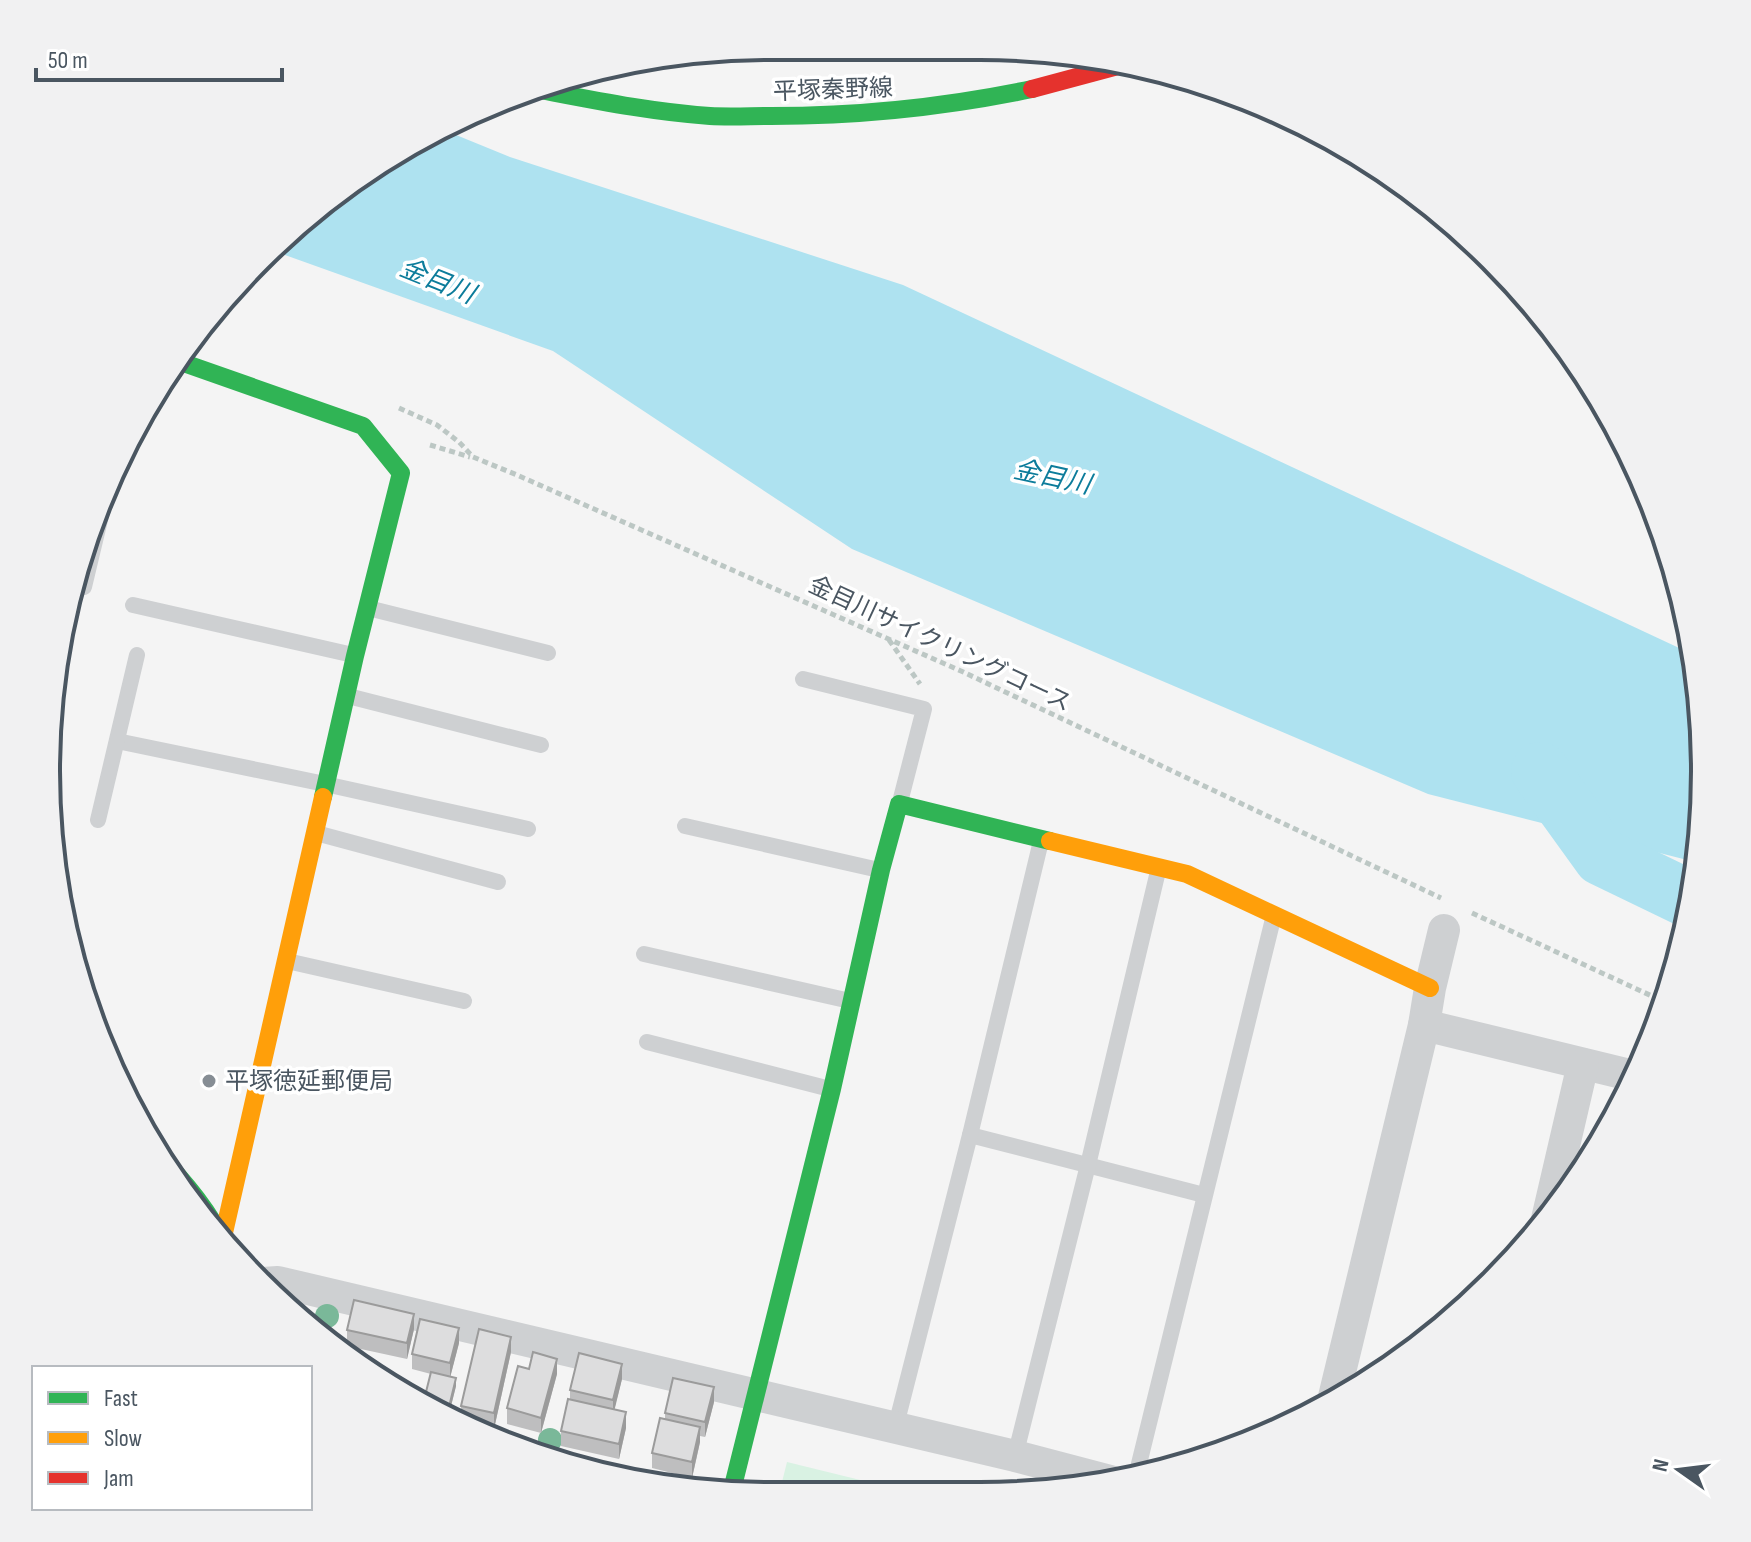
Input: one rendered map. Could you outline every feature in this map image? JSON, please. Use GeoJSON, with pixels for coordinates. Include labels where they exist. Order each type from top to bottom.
{"type":"FeatureCollection","features":[{"type":"Feature","properties":{"kind":"street","name":"平塚秦野線"},"geometry":{"type":"LineString","coordinates":[[557,93],[617,105],[704,115],[850,116],[985,100],[1101,71]]}},
{"type":"Feature","properties":{"kind":"street"},"geometry":{"type":"LineString","coordinates":[[188,365],[363,426],[401,473],[325,784],[228,1230]]}},
{"type":"Feature","properties":{"kind":"street"},"geometry":{"type":"LineString","coordinates":[[734,1480],[899,804],[1187,874],[1430,988]]}},
{"type":"Feature","properties":{"kind":"street"},"geometry":{"type":"LineString","coordinates":[[1336,1387],[1424,1025],[1443,914]]}},
{"type":"Feature","properties":{"kind":"street"},"geometry":{"type":"LineString","coordinates":[[1424,1025],[1623,1073]]}},
{"type":"Feature","properties":{"kind":"street"},"geometry":{"type":"LineString","coordinates":[[1554,1190],[1583,1064]]}},
{"type":"Feature","properties":{"kind":"street"},"geometry":{"type":"LineString","coordinates":[[277,1282],[1084,1474]]}},
{"type":"Feature","properties":{"kind":"lane"},"geometry":{"type":"LineString","coordinates":[[133,605],[355,656]]}},
{"type":"Feature","properties":{"kind":"lane"},"geometry":{"type":"LineString","coordinates":[[366,607],[548,653]]}},
{"type":"Feature","properties":{"kind":"lane"},"geometry":{"type":"LineString","coordinates":[[98,820],[137,655]]}},
{"type":"Feature","properties":{"kind":"lane"},"geometry":{"type":"LineString","coordinates":[[803,679],[924,709],[899,804]]}},
{"type":"Feature","properties":{"kind":"lane"},"geometry":{"type":"LineString","coordinates":[[346,696],[541,745]]}},
{"type":"Feature","properties":{"kind":"lane"},"geometry":{"type":"LineString","coordinates":[[117,741],[528,829]]}},
{"type":"Feature","properties":{"kind":"lane"},"geometry":{"type":"LineString","coordinates":[[685,826],[881,870]]}},
{"type":"Feature","properties":{"kind":"lane"},"geometry":{"type":"LineString","coordinates":[[314,833],[498,882]]}},
{"type":"Feature","properties":{"kind":"lane"},"geometry":{"type":"LineString","coordinates":[[895,1429],[1041,840]]}},
{"type":"Feature","properties":{"kind":"lane"},"geometry":{"type":"LineString","coordinates":[[1015,1456],[1159,866]]}},
{"type":"Feature","properties":{"kind":"lane"},"geometry":{"type":"LineString","coordinates":[[1139,1464],[1274,916]]}},
{"type":"Feature","properties":{"kind":"lane"},"geometry":{"type":"LineString","coordinates":[[644,954],[852,1001]]}},
{"type":"Feature","properties":{"kind":"lane"},"geometry":{"type":"LineString","coordinates":[[285,960],[464,1001]]}},
{"type":"Feature","properties":{"kind":"lane"},"geometry":{"type":"LineString","coordinates":[[647,1042],[832,1089]]}},
{"type":"Feature","properties":{"kind":"lane"},"geometry":{"type":"LineString","coordinates":[[970,1135],[1204,1195]]}},
{"type":"Feature","properties":{"kind":"path","name":"金目川サイクリングコース"},"geometry":{"type":"LineString","coordinates":[[398,407],[437,425],[473,457],[888,638],[1443,914]]}},
{"type":"Feature","properties":{"kind":"path"},"geometry":{"type":"LineString","coordinates":[[888,638],[920,683],[924,709]]}},
{"type":"Feature","properties":{"kind":"path"},"geometry":{"type":"LineString","coordinates":[[1471,912],[1654,997]]}},
{"type":"Feature","properties":{"kind":"green space"},"geometry":{"type":"Polygon","coordinates":[[[787,1462],[868,1482],[782,1482],[787,1462]]]}},
{"type":"Feature","properties":{"kind":"water"},"geometry":{"type":"Polygon","coordinates":[[[454,134],[510,157],[903,285],[1680,648],[1685,678],[1691,771],[1685,860],[1428,794],[852,549],[553,351],[283,254],[338,207],[376,180],[454,134]]]}},
{"type":"Feature","properties":{"kind":"building"},"geometry":{"type":"Polygon","coordinates":[[[354,1300],[414,1314],[407,1343],[347,1330],[354,1300]]]}},
{"type":"Feature","properties":{"kind":"building"},"geometry":{"type":"Polygon","coordinates":[[[420,1319],[459,1328],[450,1363],[412,1354],[420,1319]]]}},
{"type":"Feature","properties":{"kind":"building"},"geometry":{"type":"Polygon","coordinates":[[[479,1329],[511,1337],[494,1413],[461,1406],[479,1329]]]}},
{"type":"Feature","properties":{"kind":"building"},"geometry":{"type":"Polygon","coordinates":[[[533,1352],[557,1359],[541,1418],[507,1408],[518,1366],[529,1369],[533,1352]]]}},
{"type":"Feature","properties":{"kind":"building"},"geometry":{"type":"Polygon","coordinates":[[[579,1353],[622,1364],[613,1400],[570,1390],[579,1353]]]}},
{"type":"Feature","properties":{"kind":"building"},"geometry":{"type":"Polygon","coordinates":[[[431,1372],[456,1378],[449,1405],[426,1393],[431,1372]]]}},
{"type":"Feature","properties":{"kind":"building"},"geometry":{"type":"Polygon","coordinates":[[[673,1378],[714,1387],[705,1422],[665,1413],[673,1378]]]}},
{"type":"Feature","properties":{"kind":"building"},"geometry":{"type":"Polygon","coordinates":[[[568,1399],[626,1412],[619,1444],[561,1431],[568,1399]]]}},
{"type":"Feature","properties":{"kind":"building"},"geometry":{"type":"Polygon","coordinates":[[[660,1418],[700,1427],[692,1462],[652,1453],[660,1418]]]}},
{"type":"Feature","properties":{"kind":"waterway","name":"金目川"},"geometry":{"type":"LineString","coordinates":[[1540,771],[1602,857],[1680,895]]}},
{"type":"Feature","properties":{"kind":"traffic: fast"},"geometry":{"type":"LineString","coordinates":[[558,93],[644,109],[733,116],[903,109],[1032,89]]}},
{"type":"Feature","properties":{"kind":"traffic: fast"},"geometry":{"type":"LineString","coordinates":[[188,365],[363,426],[401,473],[323,797]]}},
{"type":"Feature","properties":{"kind":"traffic: fast"},"geometry":{"type":"LineString","coordinates":[[734,1480],[899,804],[1050,841]]}},
{"type":"Feature","properties":{"kind":"traffic: slow"},"geometry":{"type":"LineString","coordinates":[[225,1227],[323,797]]}},
{"type":"Feature","properties":{"kind":"traffic: slow"},"geometry":{"type":"LineString","coordinates":[[1050,841],[1187,874],[1430,988]]}},
{"type":"Feature","properties":{"kind":"traffic: jam"},"geometry":{"type":"LineString","coordinates":[[1032,89],[1100,71]]}},
{"type":"Feature","properties":{"kind":"place","name":"平塚徳延郵便局"},"geometry":{"type":"Point","coordinates":[209,1081]}}]}
